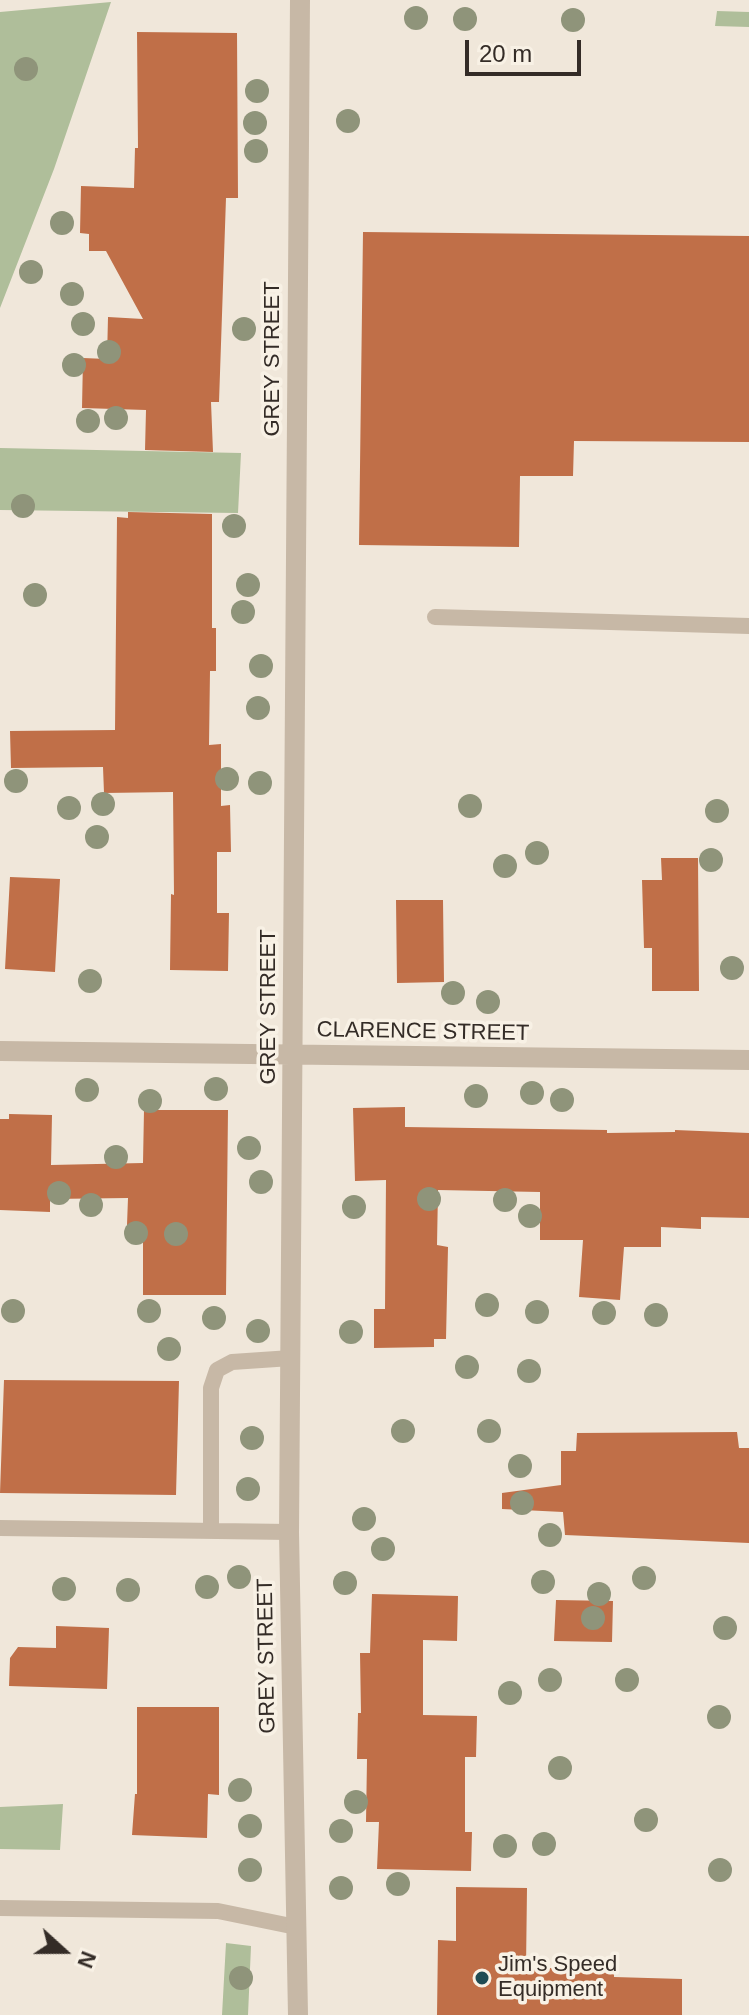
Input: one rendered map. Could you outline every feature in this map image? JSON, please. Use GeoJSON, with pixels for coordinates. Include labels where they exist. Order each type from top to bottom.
{"type":"FeatureCollection","features":[{"type":"Feature","properties":{"kind":"street","name":"GREY STREET"},"geometry":{"type":"LineString","coordinates":[[298,2015],[289,1532],[300,0]]}},
{"type":"Feature","properties":{"kind":"street","name":"CLARENCE STREET"},"geometry":{"type":"LineString","coordinates":[[0,1051],[749,1060]]}},
{"type":"Feature","properties":{"kind":"lane"},"geometry":{"type":"LineString","coordinates":[[435,617],[749,626]]}},
{"type":"Feature","properties":{"kind":"lane"},"geometry":{"type":"LineString","coordinates":[[211,1529],[211,1388],[217,1370],[232,1362],[291,1358]]}},
{"type":"Feature","properties":{"kind":"lane"},"geometry":{"type":"LineString","coordinates":[[0,1528],[289,1532]]}},
{"type":"Feature","properties":{"kind":"lane"},"geometry":{"type":"LineString","coordinates":[[0,1908],[218,1911],[296,1927]]}},
{"type":"Feature","properties":{"kind":"green space"},"geometry":{"type":"Polygon","coordinates":[[[111,2],[54,169],[0,308],[0,12],[111,2]]]}},
{"type":"Feature","properties":{"kind":"green space"},"geometry":{"type":"Polygon","coordinates":[[[717,11],[749,12],[749,27],[715,26],[717,11]]]}},
{"type":"Feature","properties":{"kind":"green space"},"geometry":{"type":"Polygon","coordinates":[[[0,448],[241,453],[238,513],[0,510],[0,448]]]}},
{"type":"Feature","properties":{"kind":"green space"},"geometry":{"type":"Polygon","coordinates":[[[63,1804],[60,1850],[0,1849],[0,1807],[63,1804]]]}},
{"type":"Feature","properties":{"kind":"green space"},"geometry":{"type":"Polygon","coordinates":[[[226,1943],[251,1946],[248,2015],[222,2015],[226,1943]]]}},
{"type":"Feature","properties":{"kind":"building"},"geometry":{"type":"Polygon","coordinates":[[[137,32],[237,33],[238,198],[226,198],[219,402],[211,402],[213,452],[145,450],[146,410],[82,408],[83,358],[107,359],[108,317],[143,319],[106,251],[89,251],[89,234],[80,233],[81,186],[134,188],[135,148],[138,148],[137,32]]]}},
{"type":"Feature","properties":{"kind":"building"},"geometry":{"type":"Polygon","coordinates":[[[363,232],[749,236],[749,442],[574,441],[573,476],[520,476],[519,547],[359,545],[363,232]]]}},
{"type":"Feature","properties":{"kind":"building"},"geometry":{"type":"Polygon","coordinates":[[[128,512],[212,514],[212,628],[216,628],[216,671],[210,671],[209,745],[221,744],[221,806],[230,805],[231,852],[217,852],[217,913],[229,913],[228,971],[170,970],[171,894],[174,895],[173,792],[104,793],[103,767],[11,768],[10,731],[115,730],[117,517],[128,518],[128,512]]]}},
{"type":"Feature","properties":{"kind":"building"},"geometry":{"type":"Polygon","coordinates":[[[661,858],[698,858],[699,991],[652,991],[652,948],[644,948],[642,880],[662,880],[661,858]]]}},
{"type":"Feature","properties":{"kind":"building"},"geometry":{"type":"Polygon","coordinates":[[[10,877],[60,879],[55,972],[5,969],[10,877]]]}},
{"type":"Feature","properties":{"kind":"building"},"geometry":{"type":"Polygon","coordinates":[[[396,900],[443,900],[444,982],[397,983],[396,900]]]}},
{"type":"Feature","properties":{"kind":"building"},"geometry":{"type":"Polygon","coordinates":[[[405,1107],[405,1127],[607,1130],[607,1133],[675,1130],[749,1133],[749,1218],[701,1217],[701,1229],[661,1227],[661,1247],[624,1247],[620,1300],[579,1297],[583,1240],[540,1240],[540,1192],[438,1190],[437,1245],[448,1247],[446,1339],[434,1339],[434,1347],[374,1348],[374,1309],[385,1309],[386,1180],[355,1181],[353,1108],[405,1107]]]}},
{"type":"Feature","properties":{"kind":"building"},"geometry":{"type":"Polygon","coordinates":[[[144,1110],[228,1110],[226,1295],[143,1295],[143,1225],[127,1225],[128,1198],[50,1199],[50,1212],[0,1210],[0,1119],[9,1119],[9,1114],[52,1115],[51,1165],[143,1163],[144,1110]]]}},
{"type":"Feature","properties":{"kind":"building"},"geometry":{"type":"Polygon","coordinates":[[[4,1380],[179,1381],[176,1495],[0,1493],[4,1380]]]}},
{"type":"Feature","properties":{"kind":"building"},"geometry":{"type":"Polygon","coordinates":[[[737,1432],[739,1448],[749,1448],[749,1543],[565,1535],[563,1512],[502,1509],[502,1493],[561,1485],[561,1451],[576,1451],[577,1433],[737,1432]]]}},
{"type":"Feature","properties":{"kind":"building"},"geometry":{"type":"Polygon","coordinates":[[[372,1594],[458,1596],[457,1641],[423,1640],[423,1715],[477,1716],[476,1757],[465,1757],[465,1832],[472,1832],[471,1871],[377,1869],[379,1822],[366,1822],[367,1759],[357,1759],[358,1713],[361,1713],[360,1653],[370,1653],[372,1594]]]}},
{"type":"Feature","properties":{"kind":"building"},"geometry":{"type":"Polygon","coordinates":[[[556,1600],[613,1601],[612,1642],[554,1641],[556,1600]]]}},
{"type":"Feature","properties":{"kind":"building"},"geometry":{"type":"Polygon","coordinates":[[[56,1626],[109,1628],[107,1689],[9,1686],[10,1658],[18,1647],[56,1648],[56,1626]]]}},
{"type":"Feature","properties":{"kind":"building"},"geometry":{"type":"Polygon","coordinates":[[[137,1707],[219,1707],[219,1795],[208,1794],[207,1838],[132,1835],[137,1794],[137,1707]]]}},
{"type":"Feature","properties":{"kind":"building","name":"Jim's Speed Equipment"},"geometry":{"type":"Polygon","coordinates":[[[456,1887],[527,1888],[526,1968],[614,1968],[614,1977],[682,1979],[682,2015],[437,2015],[438,1940],[456,1941],[456,1887]]]}},
{"type":"Feature","properties":{"kind":"place","name":"Jim's Speed Equipment"},"geometry":{"type":"Point","coordinates":[482,1978]}}]}
